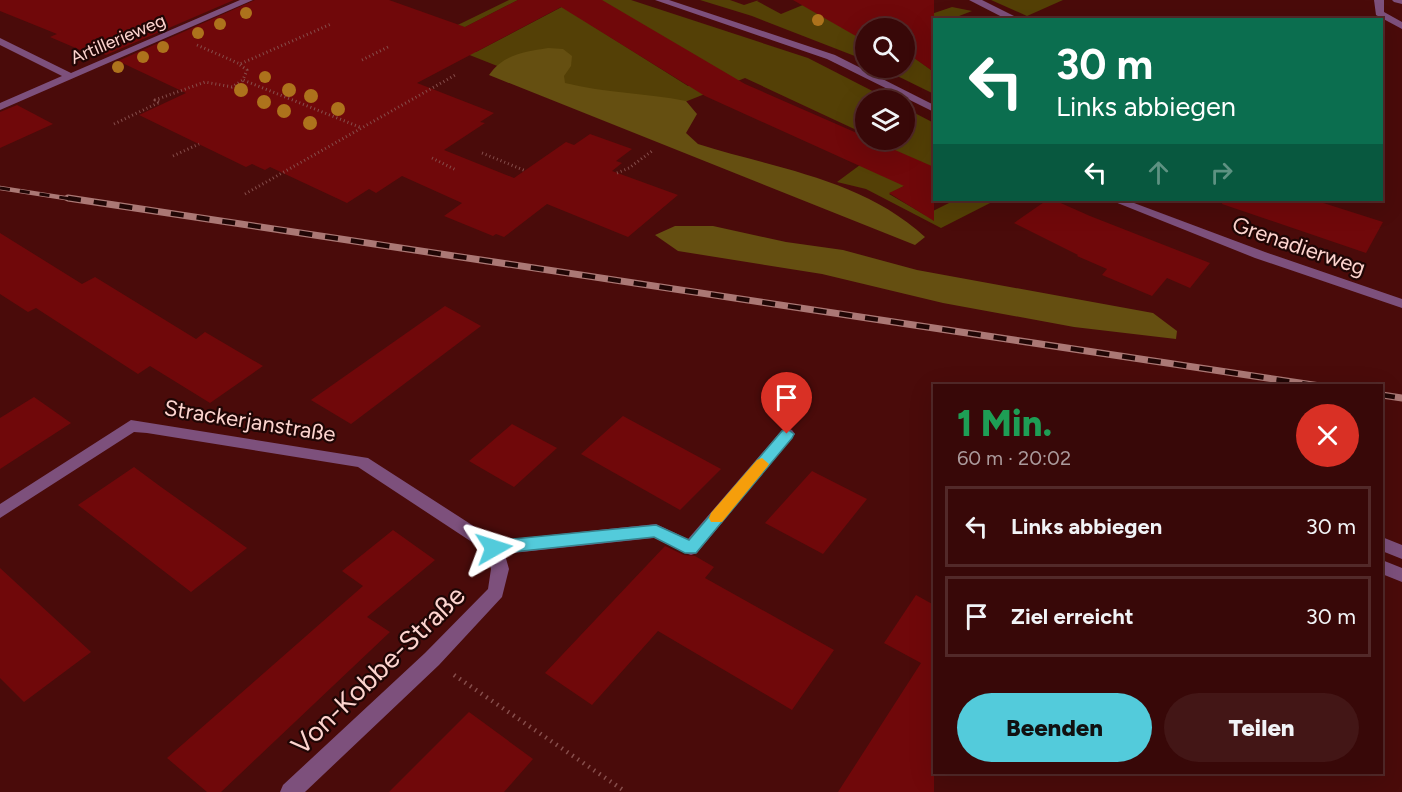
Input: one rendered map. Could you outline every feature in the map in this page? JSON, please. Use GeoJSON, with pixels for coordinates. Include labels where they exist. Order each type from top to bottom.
{"type":"FeatureCollection","features":[{"type":"Feature","properties":{"kind":"street","name":"Artillerieweg"},"geometry":{"type":"LineString","coordinates":[[0,107],[248,0]]}},
{"type":"Feature","properties":{"kind":"street"},"geometry":{"type":"LineString","coordinates":[[660,0],[831,57],[933,109]]}},
{"type":"Feature","properties":{"kind":"street"},"geometry":{"type":"LineString","coordinates":[[974,0],[1013,18]]}},
{"type":"Feature","properties":{"kind":"street"},"geometry":{"type":"LineString","coordinates":[[1378,0],[1379,13],[1402,26]]}},
{"type":"Feature","properties":{"kind":"street"},"geometry":{"type":"LineString","coordinates":[[1396,0],[1402,1]]}},
{"type":"Feature","properties":{"kind":"street"},"geometry":{"type":"LineString","coordinates":[[0,41],[71,77]]}},
{"type":"Feature","properties":{"kind":"street","name":"Grenadierweg"},"geometry":{"type":"LineString","coordinates":[[1119,201],[1260,255],[1402,304]]}},
{"type":"Feature","properties":{"kind":"street","name":"Strackerjanstraße"},"geometry":{"type":"LineString","coordinates":[[0,512],[131,426],[147,427],[362,462],[494,548]]}},
{"type":"Feature","properties":{"kind":"street"},"geometry":{"type":"LineString","coordinates":[[494,548],[656,531],[691,548],[787,434]]}},
{"type":"Feature","properties":{"kind":"street"},"geometry":{"type":"LineString","coordinates":[[1383,544],[1402,552]]}},
{"type":"Feature","properties":{"kind":"street","name":"Von-Kobbe-Straße"},"geometry":{"type":"LineString","coordinates":[[290,792],[432,659],[496,592],[500,569],[494,548]]}},
{"type":"Feature","properties":{"kind":"street"},"geometry":{"type":"LineString","coordinates":[[1383,567],[1402,575]]}},
{"type":"Feature","properties":{"kind":"path"},"geometry":{"type":"LineString","coordinates":[[240,64],[331,24]]}},
{"type":"Feature","properties":{"kind":"path"},"geometry":{"type":"LineString","coordinates":[[114,124],[160,102],[155,100],[205,82],[232,87],[243,80],[247,70],[240,64],[188,41]]}},
{"type":"Feature","properties":{"kind":"path"},"geometry":{"type":"LineString","coordinates":[[362,60],[388,46]]}},
{"type":"Feature","properties":{"kind":"path"},"geometry":{"type":"LineString","coordinates":[[245,194],[457,74]]}},
{"type":"Feature","properties":{"kind":"path"},"geometry":{"type":"LineString","coordinates":[[243,80],[362,128]]}},
{"type":"Feature","properties":{"kind":"path"},"geometry":{"type":"LineString","coordinates":[[173,156],[199,144]]}},
{"type":"Feature","properties":{"kind":"path"},"geometry":{"type":"LineString","coordinates":[[617,173],[629,168],[651,151]]}},
{"type":"Feature","properties":{"kind":"path"},"geometry":{"type":"LineString","coordinates":[[482,153],[526,171]]}},
{"type":"Feature","properties":{"kind":"path"},"geometry":{"type":"LineString","coordinates":[[432,158],[456,170]]}},
{"type":"Feature","properties":{"kind":"path"},"geometry":{"type":"LineString","coordinates":[[432,659],[626,792]]}},
{"type":"Feature","properties":{"kind":"shaded area"},"geometry":{"type":"Polygon","coordinates":[[[509,0],[518,0],[442,39],[476,52],[575,0],[631,0],[808,58],[870,90],[855,90],[855,129],[745,78],[637,121],[429,39],[509,0]],[[588,23],[688,86],[723,72],[588,23]]]}},
{"type":"Feature","properties":{"kind":"shaded area"},"geometry":{"type":"Polygon","coordinates":[[[700,0],[730,0],[744,5],[759,0],[757,1],[781,14],[815,0],[838,25],[855,33],[855,56],[752,16],[700,0]]]}},
{"type":"Feature","properties":{"kind":"shaded area"},"geometry":{"type":"Polygon","coordinates":[[[991,0],[1063,0],[1027,16],[991,0]]]}},
{"type":"Feature","properties":{"kind":"shaded area"},"geometry":{"type":"Polygon","coordinates":[[[952,7],[972,11],[954,18],[933,18],[933,54],[916,59],[933,71],[933,94],[901,78],[915,78],[915,20],[952,7]]]}},
{"type":"Feature","properties":{"kind":"shaded area"},"geometry":{"type":"Polygon","coordinates":[[[548,48],[563,49],[572,56],[571,66],[564,76],[565,83],[686,101],[697,114],[686,133],[698,144],[818,178],[846,189],[900,217],[925,237],[915,245],[489,75],[508,58],[548,48]]]}},
{"type":"Feature","properties":{"kind":"shaded area"},"geometry":{"type":"Polygon","coordinates":[[[915,113],[933,122],[933,171],[889,194],[925,215],[953,201],[994,201],[941,228],[866,189],[837,182],[880,150],[915,150],[915,113]]]}},
{"type":"Feature","properties":{"kind":"shaded area"},"geometry":{"type":"Polygon","coordinates":[[[675,226],[713,226],[786,242],[843,250],[917,270],[1153,313],[1177,331],[1176,339],[1074,327],[943,303],[822,274],[678,251],[655,235],[675,226]]]}},
{"type":"Feature","properties":{"kind":"building"},"geometry":{"type":"Polygon","coordinates":[[[0,0],[234,0],[106,55],[92,49],[85,52],[50,37],[57,34],[0,11],[0,0]]]}},
{"type":"Feature","properties":{"kind":"building"},"geometry":{"type":"Polygon","coordinates":[[[255,0],[389,0],[465,27],[518,0],[602,0],[745,84],[855,132],[855,150],[895,150],[933,167],[934,221],[889,193],[904,186],[705,96],[561,7],[417,83],[494,113],[480,122],[485,123],[444,150],[514,178],[566,142],[574,145],[590,134],[632,149],[616,161],[622,163],[612,171],[678,195],[628,237],[547,204],[504,237],[496,234],[493,236],[444,216],[462,203],[402,176],[376,193],[369,189],[347,203],[270,167],[265,170],[252,164],[246,167],[139,115],[186,93],[118,61],[255,0]]]}},
{"type":"Feature","properties":{"kind":"building"},"geometry":{"type":"Polygon","coordinates":[[[793,0],[934,0],[933,71],[915,59],[915,18],[855,18],[855,36],[793,0]]]}},
{"type":"Feature","properties":{"kind":"building"},"geometry":{"type":"Polygon","coordinates":[[[17,105],[53,124],[0,148],[0,112],[17,105]]]}},
{"type":"Feature","properties":{"kind":"building"},"geometry":{"type":"Polygon","coordinates":[[[1046,201],[1056,201],[1210,263],[1190,288],[1167,278],[1152,296],[1102,275],[1107,269],[1014,223],[1046,201]]]}},
{"type":"Feature","properties":{"kind":"building"},"geometry":{"type":"Polygon","coordinates":[[[1223,201],[1317,201],[1383,222],[1366,253],[1222,204],[1223,201]]]}},
{"type":"Feature","properties":{"kind":"building"},"geometry":{"type":"Polygon","coordinates":[[[0,233],[82,284],[95,277],[196,339],[205,332],[263,366],[210,403],[150,366],[138,374],[36,308],[28,312],[0,294],[0,233]]]}},
{"type":"Feature","properties":{"kind":"building"},"geometry":{"type":"Polygon","coordinates":[[[445,306],[481,326],[351,424],[311,400],[445,306]]]}},
{"type":"Feature","properties":{"kind":"building"},"geometry":{"type":"Polygon","coordinates":[[[34,397],[71,423],[0,469],[0,418],[34,397]]]}},
{"type":"Feature","properties":{"kind":"building"},"geometry":{"type":"Polygon","coordinates":[[[623,416],[721,469],[680,510],[581,454],[623,416]]]}},
{"type":"Feature","properties":{"kind":"building"},"geometry":{"type":"Polygon","coordinates":[[[512,424],[557,448],[514,487],[469,461],[512,424]]]}},
{"type":"Feature","properties":{"kind":"building"},"geometry":{"type":"Polygon","coordinates":[[[134,467],[247,548],[191,592],[78,505],[134,467]]]}},
{"type":"Feature","properties":{"kind":"building"},"geometry":{"type":"Polygon","coordinates":[[[812,471],[867,499],[823,554],[765,523],[812,471]]]}},
{"type":"Feature","properties":{"kind":"building"},"geometry":{"type":"Polygon","coordinates":[[[393,530],[435,560],[367,617],[390,632],[221,792],[207,792],[167,758],[363,586],[342,571],[393,530]]]}},
{"type":"Feature","properties":{"kind":"building"},"geometry":{"type":"Polygon","coordinates":[[[665,546],[684,555],[695,556],[714,567],[705,578],[834,650],[792,710],[658,631],[592,705],[545,673],[665,546]]]}},
{"type":"Feature","properties":{"kind":"building"},"geometry":{"type":"Polygon","coordinates":[[[0,568],[91,652],[24,702],[0,678],[0,568]]]}},
{"type":"Feature","properties":{"kind":"building"},"geometry":{"type":"Polygon","coordinates":[[[916,595],[933,604],[934,792],[838,792],[921,663],[884,643],[916,595]]]}},
{"type":"Feature","properties":{"kind":"building"},"geometry":{"type":"Polygon","coordinates":[[[469,712],[533,759],[504,792],[389,792],[469,712]]]}},
{"type":"Feature","properties":{"kind":"railway"},"geometry":{"type":"LineString","coordinates":[[0,188],[78,200]]}},
{"type":"Feature","properties":{"kind":"railway"},"geometry":{"type":"LineString","coordinates":[[68,198],[1307,384]]}},
{"type":"Feature","properties":{"kind":"railway"},"geometry":{"type":"LineString","coordinates":[[1383,395],[1402,398]]}},
{"type":"Feature","properties":{"kind":"slow traffic"},"geometry":{"type":"LineString","coordinates":[[717,518],[762,464]]}},
{"type":"Feature","properties":{"kind":"route"},"geometry":{"type":"LineString","coordinates":[[494,548],[656,531],[691,548],[787,434]]}}]}
